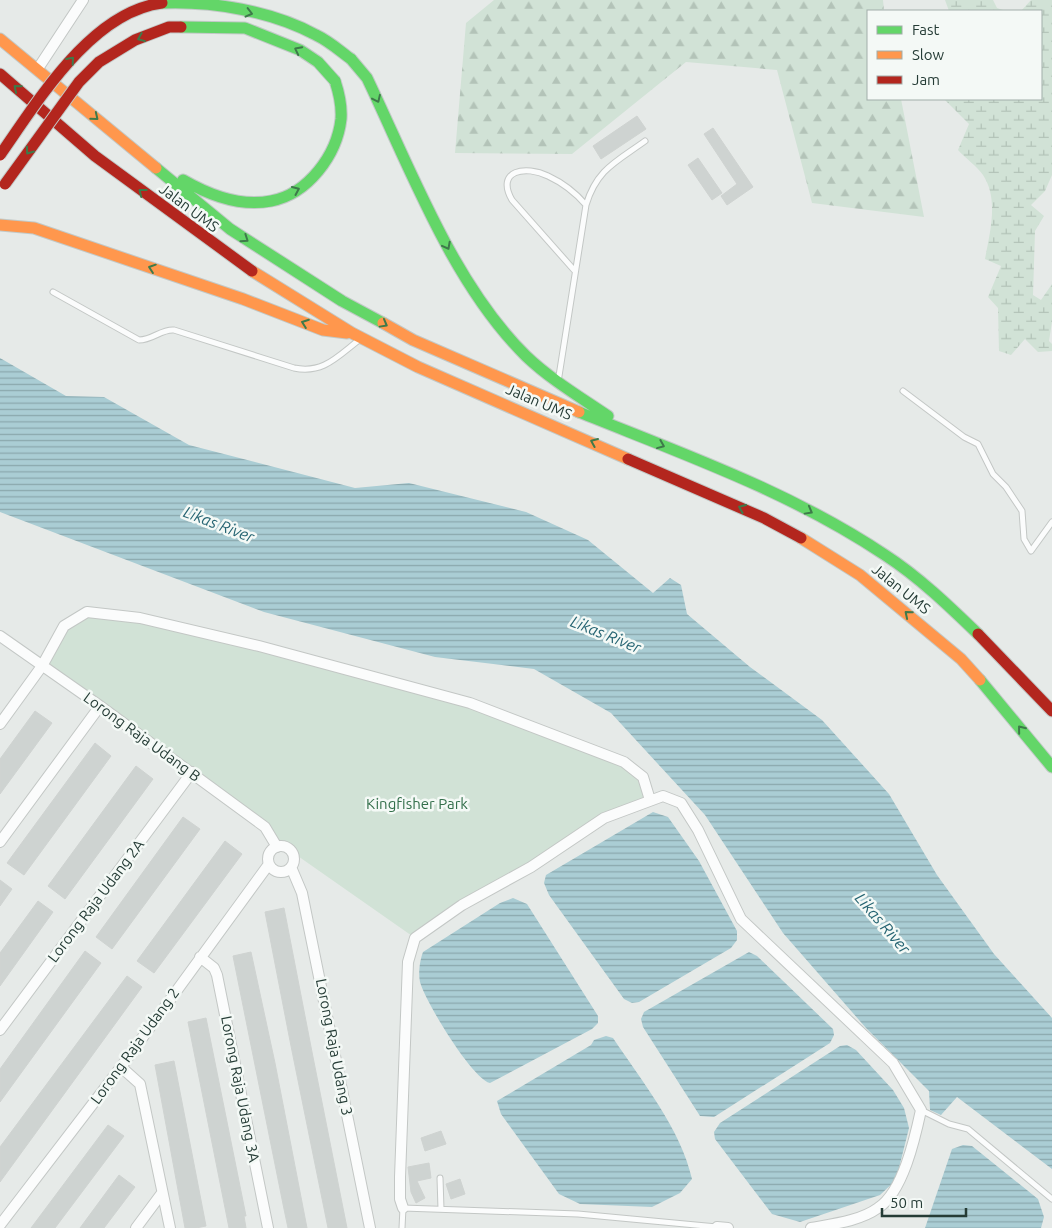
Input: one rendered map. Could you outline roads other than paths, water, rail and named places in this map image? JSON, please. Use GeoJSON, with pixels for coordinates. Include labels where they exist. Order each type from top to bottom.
{"type":"FeatureCollection","features":[{"type":"Feature","properties":{"kind":"highway"},"geometry":{"type":"LineString","coordinates":[[0,156],[62,70],[80,50],[113,22],[154,4],[193,3],[237,10],[283,21],[316,34],[351,59],[367,78],[447,246],[482,307],[526,356],[558,382],[638,435]]}},
{"type":"Feature","properties":{"kind":"highway"},"geometry":{"type":"LineString","coordinates":[[2,188],[79,82],[99,62],[135,40],[169,27],[245,28],[300,50],[318,62],[335,81],[341,103],[339,128],[329,158],[306,185],[272,201],[241,202],[200,190],[140,153]]}},
{"type":"Feature","properties":{"kind":"highway","name":"Jalan UMS"},"geometry":{"type":"LineString","coordinates":[[0,39],[230,229],[342,301],[421,344],[560,405],[775,492],[884,555],[918,580],[959,616],[1004,660],[1052,712]]}},
{"type":"Feature","properties":{"kind":"highway","name":"Jalan UMS"},"geometry":{"type":"LineString","coordinates":[[0,74],[95,156],[175,217],[247,268],[357,336],[418,367],[764,518],[822,550],[867,581],[955,654],[990,691],[1052,767]]}},
{"type":"Feature","properties":{"kind":"highway"},"geometry":{"type":"LineString","coordinates":[[0,225],[7,224],[34,228],[243,299],[323,330],[357,336]]}},
{"type":"Feature","properties":{"kind":"street"},"geometry":{"type":"LineString","coordinates":[[37,70],[83,0]]}},
{"type":"Feature","properties":{"kind":"street"},"geometry":{"type":"LineString","coordinates":[[0,724],[42,666],[64,626],[87,612],[140,618],[259,646],[470,703],[624,762],[643,777],[650,800]]}},
{"type":"Feature","properties":{"kind":"street","name":"Lorong Raja Udang B"},"geometry":{"type":"LineString","coordinates":[[0,636],[192,772],[265,827],[277,847]]}},
{"type":"Feature","properties":{"kind":"street"},"geometry":{"type":"LineString","coordinates":[[0,842],[100,706]]}},
{"type":"Feature","properties":{"kind":"street","name":"Lorong Raja Udang 2A"},"geometry":{"type":"LineString","coordinates":[[0,1030],[192,772]]}},
{"type":"Feature","properties":{"kind":"street"},"geometry":{"type":"LineString","coordinates":[[403,1208],[400,1199],[400,1177],[408,962],[415,938],[462,905],[531,867],[604,818],[663,796],[681,803],[698,830],[741,919],[893,1063],[921,1110],[915,1140],[893,1194],[880,1207],[866,1215],[811,1228]]}},
{"type":"Feature","properties":{"kind":"street"},"geometry":{"type":"LineString","coordinates":[[277,847],[285,847],[292,852],[294,859],[291,867],[284,872],[275,871],[268,864],[271,850],[277,847]]}},
{"type":"Feature","properties":{"kind":"street","name":"Lorong Raja Udang 2"},"geometry":{"type":"LineString","coordinates":[[0,1226],[121,1067],[268,864]]}},
{"type":"Feature","properties":{"kind":"street","name":"Lorong Raja Udang 3"},"geometry":{"type":"LineString","coordinates":[[291,867],[302,893],[370,1228]]}},
{"type":"Feature","properties":{"kind":"street","name":"Lorong Raja Udang 3A"},"geometry":{"type":"LineString","coordinates":[[200,957],[214,968],[217,975],[268,1228]]}},
{"type":"Feature","properties":{"kind":"street"},"geometry":{"type":"LineString","coordinates":[[121,1067],[137,1079],[140,1084],[170,1228]]}},
{"type":"Feature","properties":{"kind":"street"},"geometry":{"type":"LineString","coordinates":[[136,1228],[162,1192]]}},
{"type":"Feature","properties":{"kind":"lane"},"geometry":{"type":"LineString","coordinates":[[558,382],[574,270],[586,205],[592,187],[600,174],[645,141]]}},
{"type":"Feature","properties":{"kind":"lane"},"geometry":{"type":"LineString","coordinates":[[574,270],[512,200],[506,189],[508,179],[513,173],[523,170],[547,175],[574,192],[586,205]]}},
{"type":"Feature","properties":{"kind":"lane"},"geometry":{"type":"LineString","coordinates":[[53,292],[139,340],[153,337],[167,329],[174,330],[308,371],[319,369],[357,336]]}},
{"type":"Feature","properties":{"kind":"lane"},"geometry":{"type":"LineString","coordinates":[[903,391],[964,437],[978,444],[993,474],[1006,487],[1022,511],[1024,539],[1031,551],[1052,522]]}},
{"type":"Feature","properties":{"kind":"lane"},"geometry":{"type":"LineString","coordinates":[[921,1110],[949,1124],[968,1129],[1052,1199]]}},
{"type":"Feature","properties":{"kind":"lane"},"geometry":{"type":"LineString","coordinates":[[440,1178],[441,1209]]}},
{"type":"Feature","properties":{"kind":"lane"},"geometry":{"type":"LineString","coordinates":[[402,1228],[403,1208],[578,1214],[721,1228]]}},
{"type":"Feature","properties":{"kind":"water","name":"Likas River"},"geometry":{"type":"Polygon","coordinates":[[[0,358],[66,396],[104,397],[189,445],[355,488],[409,483],[526,512],[588,540],[653,593],[670,578],[681,585],[687,614],[750,667],[822,720],[889,794],[937,875],[994,954],[1052,1018],[1052,1169],[957,1097],[941,1115],[930,1110],[929,1091],[866,1028],[783,933],[705,815],[611,713],[534,669],[435,657],[264,612],[0,512],[0,358]]]}},
{"type":"Feature","properties":{"kind":"water"},"geometry":{"type":"Polygon","coordinates":[[[653,812],[668,817],[699,861],[737,931],[737,940],[731,948],[639,1002],[632,1003],[624,999],[549,895],[544,883],[546,875],[653,812]]]}},
{"type":"Feature","properties":{"kind":"water"},"geometry":{"type":"Polygon","coordinates":[[[513,898],[527,904],[598,1016],[598,1023],[592,1029],[490,1083],[472,1068],[450,1038],[424,992],[419,975],[423,952],[500,903],[513,898]]]}},
{"type":"Feature","properties":{"kind":"water"},"geometry":{"type":"Polygon","coordinates":[[[749,952],[757,956],[833,1029],[834,1035],[830,1043],[714,1117],[700,1116],[643,1027],[641,1019],[644,1012],[749,952]]]}},
{"type":"Feature","properties":{"kind":"water"},"geometry":{"type":"Polygon","coordinates":[[[606,1036],[613,1038],[659,1106],[670,1123],[687,1160],[692,1179],[680,1193],[652,1207],[580,1204],[559,1194],[501,1114],[497,1101],[591,1045],[594,1040],[606,1036]]]}},
{"type":"Feature","properties":{"kind":"water"},"geometry":{"type":"Polygon","coordinates":[[[847,1045],[856,1050],[893,1090],[904,1108],[909,1128],[896,1180],[880,1195],[800,1222],[772,1214],[715,1139],[714,1132],[720,1123],[840,1046],[847,1045]]]}},
{"type":"Feature","properties":{"kind":"water"},"geometry":{"type":"Polygon","coordinates":[[[963,1145],[972,1146],[1038,1199],[1044,1217],[1041,1228],[925,1228],[952,1149],[963,1145]]]}},
{"type":"Feature","properties":{"kind":"park label","name":"Kingfisher Park"},"geometry":{"type":"Point","coordinates":[417,804]}}]}
